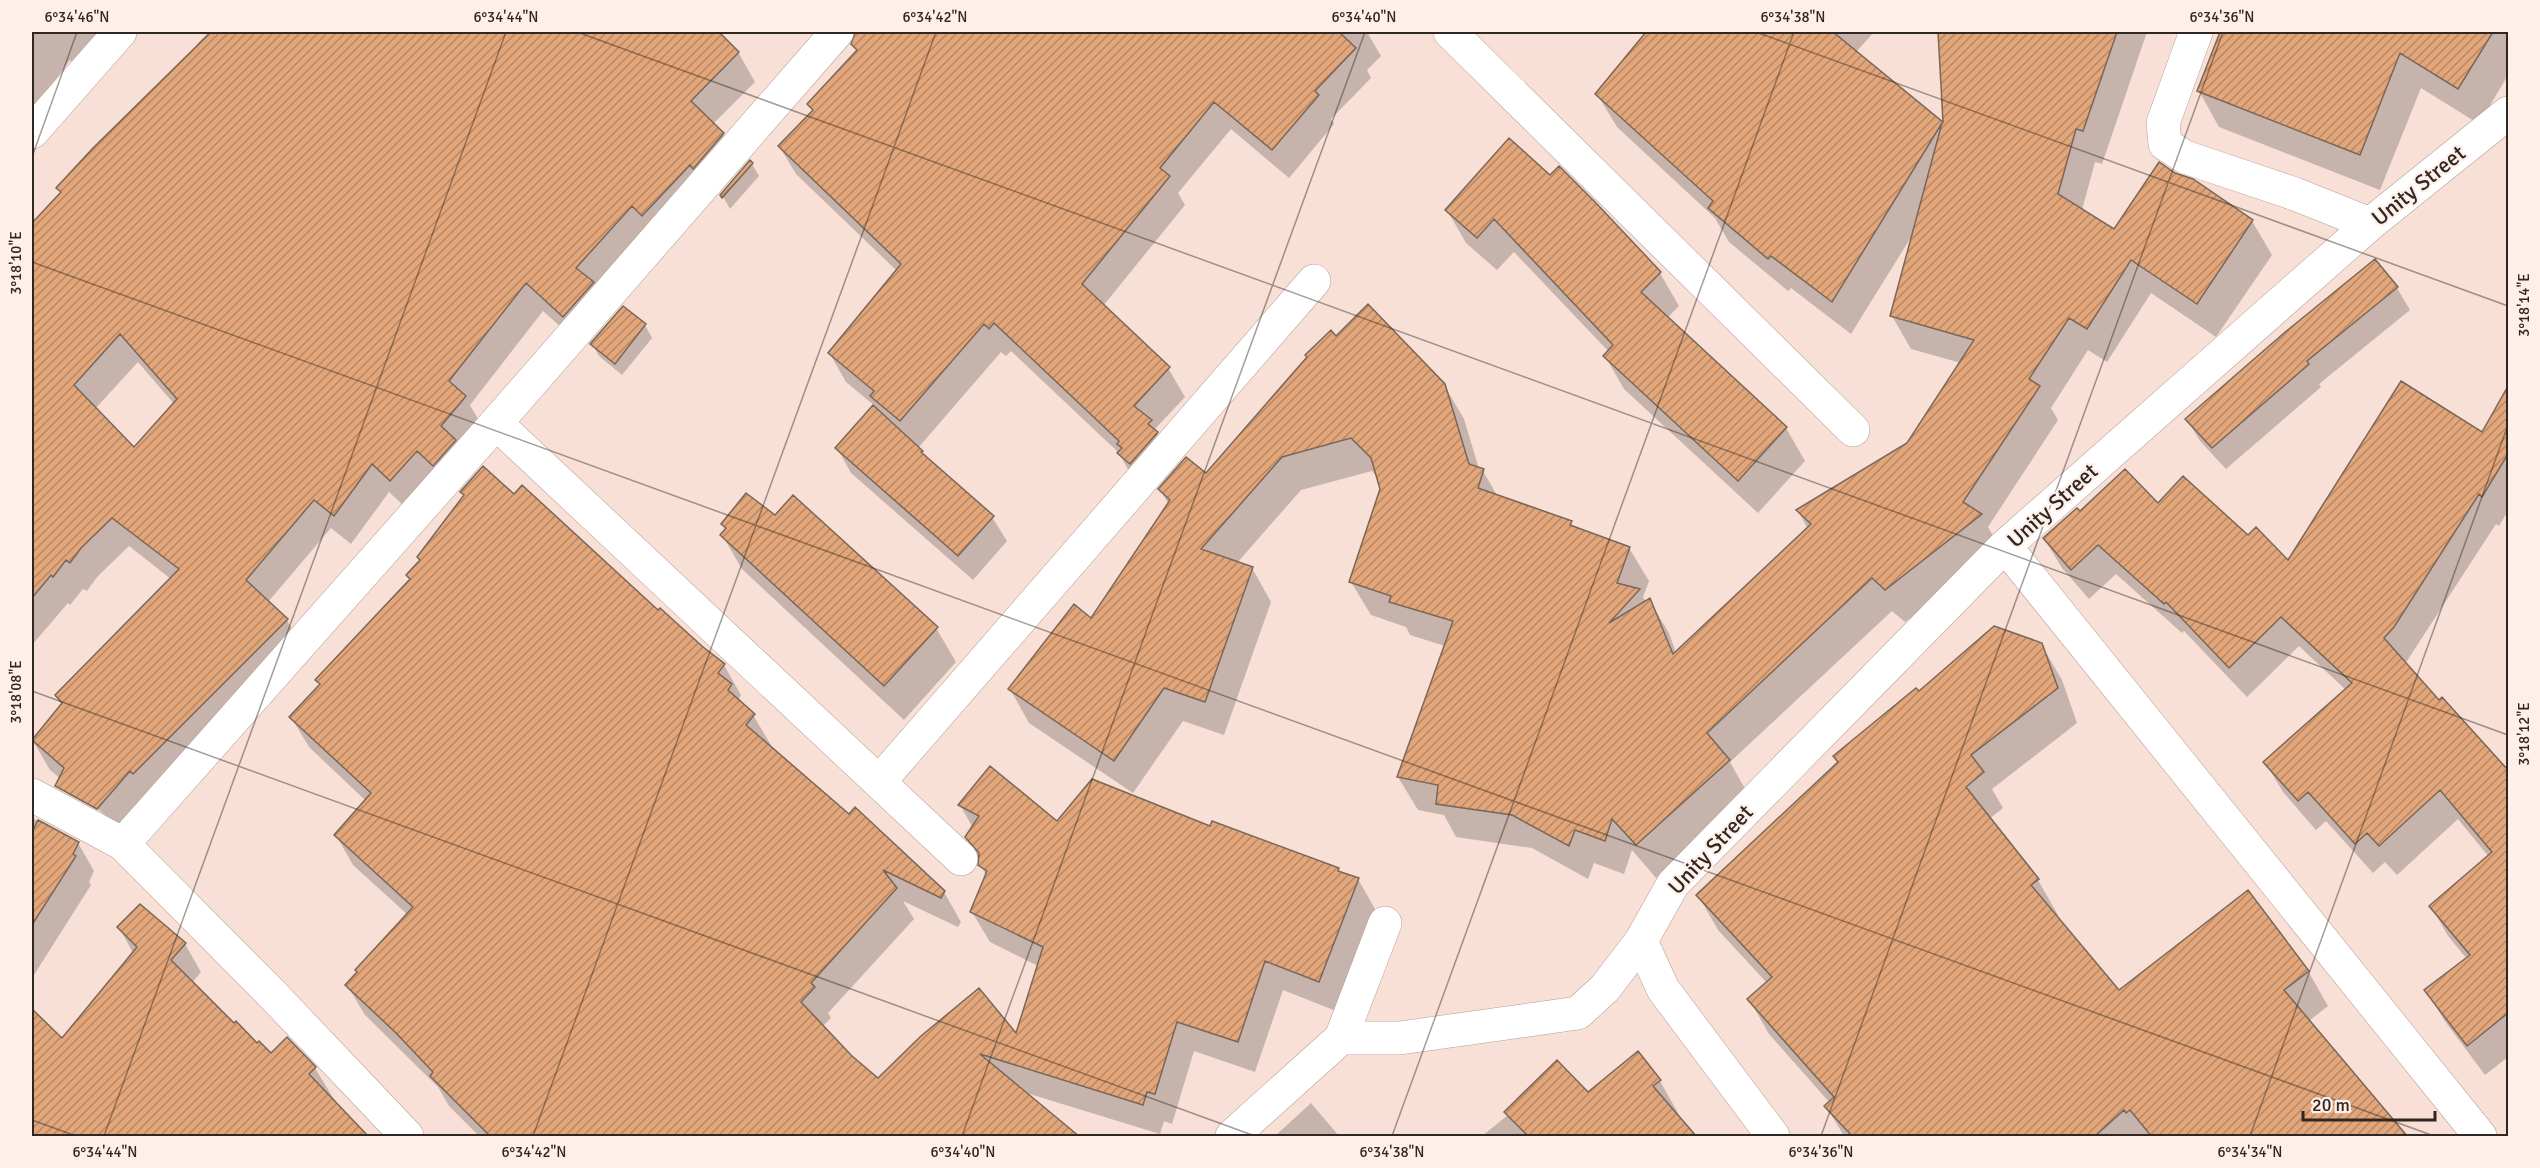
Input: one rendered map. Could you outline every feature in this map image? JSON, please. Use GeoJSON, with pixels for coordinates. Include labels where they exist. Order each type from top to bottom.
{"type":"FeatureCollection","features":[{"type":"Feature","properties":{"kind":"street"},"geometry":{"type":"LineString","coordinates":[[32,132],[120,32]]}},
{"type":"Feature","properties":{"kind":"street"},"geometry":{"type":"LineString","coordinates":[[123,844],[496,423],[837,32]]}},
{"type":"Feature","properties":{"kind":"street"},"geometry":{"type":"LineString","coordinates":[[1450,32],[1854,430]]}},
{"type":"Feature","properties":{"kind":"street"},"geometry":{"type":"LineString","coordinates":[[2196,32],[2163,123],[2165,144],[2185,157],[2295,194],[2370,224]]}},
{"type":"Feature","properties":{"kind":"street","name":"Unity Street"},"geometry":{"type":"LineString","coordinates":[[1341,1038],[1400,1038],[1578,1013],[1605,988],[1641,941],[1673,884],[2005,546],[2370,224],[2508,113]]}},
{"type":"Feature","properties":{"kind":"street"},"geometry":{"type":"LineString","coordinates":[[879,782],[1314,281]]}},
{"type":"Feature","properties":{"kind":"street"},"geometry":{"type":"LineString","coordinates":[[496,423],[961,859]]}},
{"type":"Feature","properties":{"kind":"street"},"geometry":{"type":"LineString","coordinates":[[2005,546],[2480,1137]]}},
{"type":"Feature","properties":{"kind":"street"},"geometry":{"type":"LineString","coordinates":[[32,795],[123,844],[272,994],[407,1137]]}},
{"type":"Feature","properties":{"kind":"street"},"geometry":{"type":"LineString","coordinates":[[1232,1137],[1341,1038],[1385,923]]}},
{"type":"Feature","properties":{"kind":"street"},"geometry":{"type":"LineString","coordinates":[[1641,941],[1663,988],[1773,1137]]}},
{"type":"Feature","properties":{"kind":"building"},"geometry":{"type":"Polygon","coordinates":[[[211,32],[719,32],[739,52],[691,101],[724,133],[693,169],[690,165],[642,216],[632,206],[576,268],[594,282],[563,317],[526,283],[449,381],[466,396],[441,426],[456,440],[433,466],[417,451],[390,481],[372,464],[334,516],[314,500],[246,580],[288,619],[133,774],[130,771],[97,809],[55,786],[64,768],[32,740],[62,703],[55,695],[179,569],[112,518],[81,548],[70,563],[66,560],[53,577],[51,575],[32,598],[32,223],[61,192],[56,188],[93,148],[211,32]],[[120,334],[74,385],[134,447],[177,399],[120,334]]]}},
{"type":"Feature","properties":{"kind":"building"},"geometry":{"type":"Polygon","coordinates":[[[855,32],[1339,32],[1356,48],[1315,91],[1319,95],[1272,150],[1214,102],[1160,168],[1170,176],[1082,284],[1170,367],[1134,406],[1152,420],[1148,424],[1158,432],[1130,464],[1117,453],[1122,448],[1117,444],[1119,441],[994,323],[989,329],[984,324],[900,421],[870,396],[874,391],[828,353],[901,264],[778,146],[813,110],[807,104],[857,50],[851,44],[855,32]]]}},
{"type":"Feature","properties":{"kind":"building"},"geometry":{"type":"Polygon","coordinates":[[[1646,32],[1833,32],[1943,122],[1938,32],[2117,32],[2083,131],[2076,129],[2058,194],[2114,229],[2159,162],[2175,173],[2193,179],[2253,220],[2197,304],[2131,260],[2087,329],[2069,318],[2029,379],[2040,386],[1963,502],[1982,514],[1885,590],[1872,578],[1707,733],[1730,760],[1636,845],[1612,819],[1605,841],[1575,830],[1569,846],[1512,815],[1436,804],[1438,785],[1397,777],[1453,621],[1389,602],[1391,596],[1349,582],[1380,489],[1371,458],[1351,438],[1282,457],[1201,549],[1253,567],[1205,702],[1164,688],[1114,761],[1008,689],[1074,604],[1091,618],[1170,500],[1158,489],[1186,457],[1206,473],[1307,357],[1305,355],[1331,330],[1336,336],[1368,304],[1445,384],[1469,464],[1484,469],[1478,488],[1572,521],[1570,525],[1630,547],[1617,583],[1640,589],[1609,623],[1650,598],[1673,654],[1811,524],[1796,510],[1907,443],[1974,340],[1890,316],[1942,123],[1832,302],[1771,256],[1768,259],[1708,208],[1713,201],[1595,94],[1646,32]]]}},
{"type":"Feature","properties":{"kind":"building"},"geometry":{"type":"Polygon","coordinates":[[[2220,32],[2493,32],[2458,89],[2400,53],[2360,155],[2197,91],[2220,32]]]}},
{"type":"Feature","properties":{"kind":"building"},"geometry":{"type":"Polygon","coordinates":[[[1509,138],[1550,175],[1559,166],[1597,204],[1661,272],[1641,292],[1787,427],[1738,481],[1603,356],[1613,345],[1494,219],[1477,238],[1445,210],[1509,138]]]}},
{"type":"Feature","properties":{"kind":"building"},"geometry":{"type":"Polygon","coordinates":[[[750,160],[753,163],[722,198],[720,195],[750,160]]]}},
{"type":"Feature","properties":{"kind":"building"},"geometry":{"type":"Polygon","coordinates":[[[2375,259],[2398,287],[2307,361],[2309,364],[2212,448],[2185,419],[2284,333],[2375,259]]]}},
{"type":"Feature","properties":{"kind":"building"},"geometry":{"type":"Polygon","coordinates":[[[623,306],[646,324],[615,364],[590,344],[623,306]]]}},
{"type":"Feature","properties":{"kind":"building"},"geometry":{"type":"Polygon","coordinates":[[[2401,381],[2482,432],[2508,386],[2508,454],[2482,497],[2479,494],[2394,627],[2384,638],[2439,700],[2442,697],[2508,770],[2508,1013],[2467,1046],[2424,990],[2470,955],[2429,906],[2492,852],[2440,790],[2379,846],[2367,833],[2355,844],[2308,792],[2298,801],[2263,762],[2352,683],[2281,617],[2229,668],[2166,602],[2164,604],[2098,545],[2071,570],[2043,538],[2077,508],[2080,511],[2125,469],[2158,503],[2183,476],[2248,535],[2256,527],[2288,560],[2401,381]]]}},
{"type":"Feature","properties":{"kind":"building"},"geometry":{"type":"Polygon","coordinates":[[[873,405],[923,451],[921,452],[994,516],[958,556],[835,448],[873,405]]]}},
{"type":"Feature","properties":{"kind":"building"},"geometry":{"type":"Polygon","coordinates":[[[483,466],[514,494],[522,485],[658,610],[660,608],[725,664],[718,673],[732,684],[728,690],[755,714],[746,725],[849,814],[855,807],[945,891],[941,898],[883,870],[897,888],[811,983],[815,987],[801,1002],[852,1056],[878,1078],[921,1036],[979,988],[1016,1033],[1043,947],[970,912],[987,871],[978,865],[979,853],[965,837],[979,816],[958,805],[990,766],[1057,821],[1092,779],[1210,826],[1212,821],[1339,868],[1338,871],[1359,878],[1319,982],[1265,961],[1238,1042],[1177,1022],[1155,1094],[1147,1092],[1143,1105],[980,1054],[1080,1137],[491,1137],[430,1076],[433,1072],[396,1033],[345,985],[357,972],[355,970],[413,907],[334,835],[371,793],[289,717],[320,684],[315,680],[410,579],[406,575],[420,560],[417,557],[464,495],[460,492],[483,466]]]}},
{"type":"Feature","properties":{"kind":"building"},"geometry":{"type":"Polygon","coordinates":[[[746,493],[775,515],[793,495],[938,627],[884,686],[720,535],[726,528],[721,524],[746,493]]]}},
{"type":"Feature","properties":{"kind":"building"},"geometry":{"type":"Polygon","coordinates":[[[1994,626],[2042,643],[2058,688],[1971,755],[1984,772],[1966,787],[2039,879],[2031,885],[2119,990],[2248,890],[2309,971],[2284,990],[2408,1137],[2152,1137],[2130,1110],[2126,1113],[2124,1110],[2094,1137],[1853,1137],[1824,1106],[1834,1097],[1747,999],[1772,977],[1696,895],[1838,762],[1833,756],[1916,688],[1919,691],[1994,626]]]}},
{"type":"Feature","properties":{"kind":"building"},"geometry":{"type":"Polygon","coordinates":[[[38,820],[79,842],[73,854],[76,856],[32,925],[32,832],[38,820]]]}},
{"type":"Feature","properties":{"kind":"building"},"geometry":{"type":"Polygon","coordinates":[[[140,904],[186,943],[171,960],[234,1023],[236,1021],[257,1043],[259,1041],[271,1053],[287,1037],[316,1067],[309,1074],[369,1137],[32,1137],[32,1009],[62,1038],[137,947],[117,927],[140,904]]]}},
{"type":"Feature","properties":{"kind":"building"},"geometry":{"type":"Polygon","coordinates":[[[1638,1051],[1661,1080],[1653,1086],[1697,1137],[1529,1137],[1504,1112],[1557,1060],[1588,1092],[1638,1051]]]}}]}
